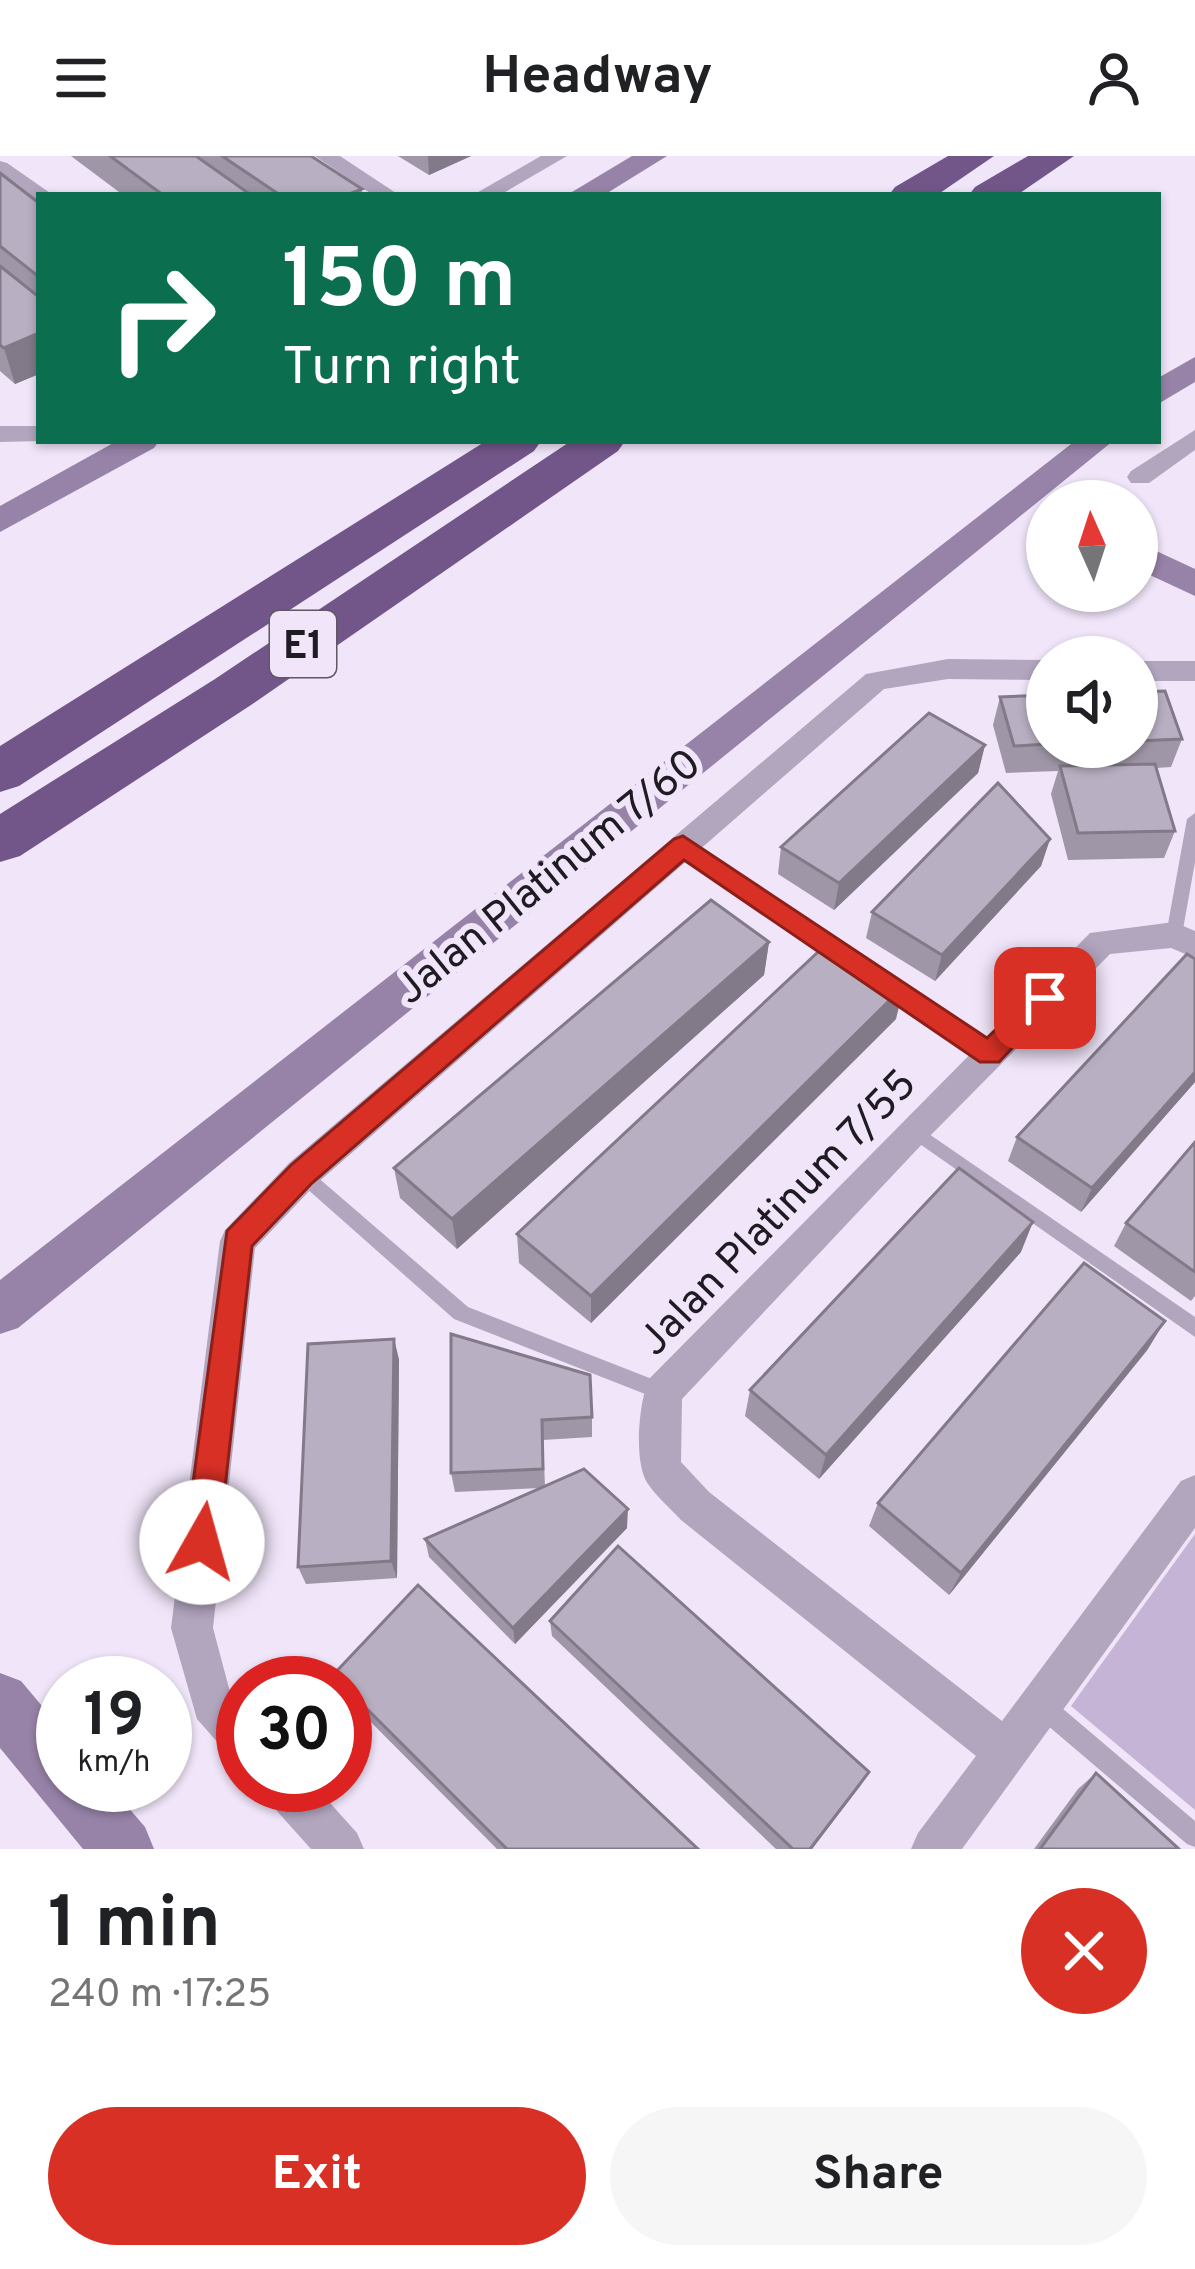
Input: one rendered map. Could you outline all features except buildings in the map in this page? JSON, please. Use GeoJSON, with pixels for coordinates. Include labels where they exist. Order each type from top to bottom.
{"type":"FeatureCollection","features":[{"type":"Feature","properties":{"kind":"highway"},"geometry":{"type":"LineString","coordinates":[[914,192],[974,156]]}},
{"type":"Feature","properties":{"kind":"highway"},"geometry":{"type":"LineString","coordinates":[[994,192],[1055,156]]}},
{"type":"Feature","properties":{"kind":"highway","name":"E1"},"geometry":{"type":"LineString","coordinates":[[0,772],[513,444]]}},
{"type":"Feature","properties":{"kind":"highway","name":"E1"},"geometry":{"type":"LineString","coordinates":[[0,842],[232,692],[598,444]]}},
{"type":"Feature","properties":{"kind":"street"},"geometry":{"type":"LineString","coordinates":[[325,156],[383,192]]}},
{"type":"Feature","properties":{"kind":"street"},"geometry":{"type":"LineString","coordinates":[[490,192],[557,156]]}},
{"type":"Feature","properties":{"kind":"street"},"geometry":{"type":"LineString","coordinates":[[587,192],[653,156]]}},
{"type":"Feature","properties":{"kind":"street"},"geometry":{"type":"LineString","coordinates":[[0,167],[38,192]]}},
{"type":"Feature","properties":{"kind":"street"},"geometry":{"type":"LineString","coordinates":[[1161,392],[1195,367]]}},
{"type":"Feature","properties":{"kind":"street"},"geometry":{"type":"LineString","coordinates":[[0,434],[36,434]]}},
{"type":"Feature","properties":{"kind":"street"},"geometry":{"type":"LineString","coordinates":[[1140,477],[1195,438]]}},
{"type":"Feature","properties":{"kind":"street"},"geometry":{"type":"LineString","coordinates":[[0,521],[137,444]]}},
{"type":"Feature","properties":{"kind":"street","name":"Jalan Platinum 7/60"},"geometry":{"type":"LineString","coordinates":[[1057,480],[1093,444]]}},
{"type":"Feature","properties":{"kind":"street","name":"Jalan Platinum 7/60"},"geometry":{"type":"LineString","coordinates":[[0,1311],[1026,509]]}},
{"type":"Feature","properties":{"kind":"street"},"geometry":{"type":"LineString","coordinates":[[1158,565],[1195,584]]}},
{"type":"Feature","properties":{"kind":"street"},"geometry":{"type":"LineString","coordinates":[[216,1709],[192,1628],[238,1241],[302,1174],[876,681],[948,668],[1026,670]]}},
{"type":"Feature","properties":{"kind":"street"},"geometry":{"type":"LineString","coordinates":[[1158,670],[1195,671]]}},
{"type":"Feature","properties":{"kind":"street","name":"Jalan Platinum 7/55"},"geometry":{"type":"LineString","coordinates":[[1006,1752],[695,1506],[661,1469],[664,1392],[913,1130],[1101,942],[1184,940]]}},
{"type":"Feature","properties":{"kind":"street"},"geometry":{"type":"LineString","coordinates":[[934,1849],[1195,1495]]}},
{"type":"Feature","properties":{"kind":"street"},"geometry":{"type":"LineString","coordinates":[[0,1702],[36,1745]]}},
{"type":"Feature","properties":{"kind":"street"},"geometry":{"type":"LineString","coordinates":[[92,1812],[123,1849]]}},
{"type":"Feature","properties":{"kind":"street"},"geometry":{"type":"LineString","coordinates":[[308,1812],[341,1849]]}},
{"type":"Feature","properties":{"kind":"lane"},"geometry":{"type":"LineString","coordinates":[[1184,940],[1195,819]]}},
{"type":"Feature","properties":{"kind":"lane"},"geometry":{"type":"LineString","coordinates":[[683,846],[855,963]]}},
{"type":"Feature","properties":{"kind":"lane"},"geometry":{"type":"LineString","coordinates":[[874,976],[989,1054]]}},
{"type":"Feature","properties":{"kind":"lane"},"geometry":{"type":"LineString","coordinates":[[913,1130],[1195,1328]]}},
{"type":"Feature","properties":{"kind":"lane"},"geometry":{"type":"LineString","coordinates":[[302,1174],[460,1312],[664,1392]]}},
{"type":"Feature","properties":{"kind":"lane"},"geometry":{"type":"LineString","coordinates":[[1040,1705],[1195,1836]]}},
{"type":"Feature","properties":{"kind":"shaded area"},"geometry":{"type":"Polygon","coordinates":[[[1195,1534],[1195,1810],[1071,1706],[1195,1534]]]}},
{"type":"Feature","properties":{"kind":"route"},"geometry":{"type":"LineString","coordinates":[[202,1542],[238,1241],[302,1174],[683,846],[989,1054],[1045,998]]}}]}
